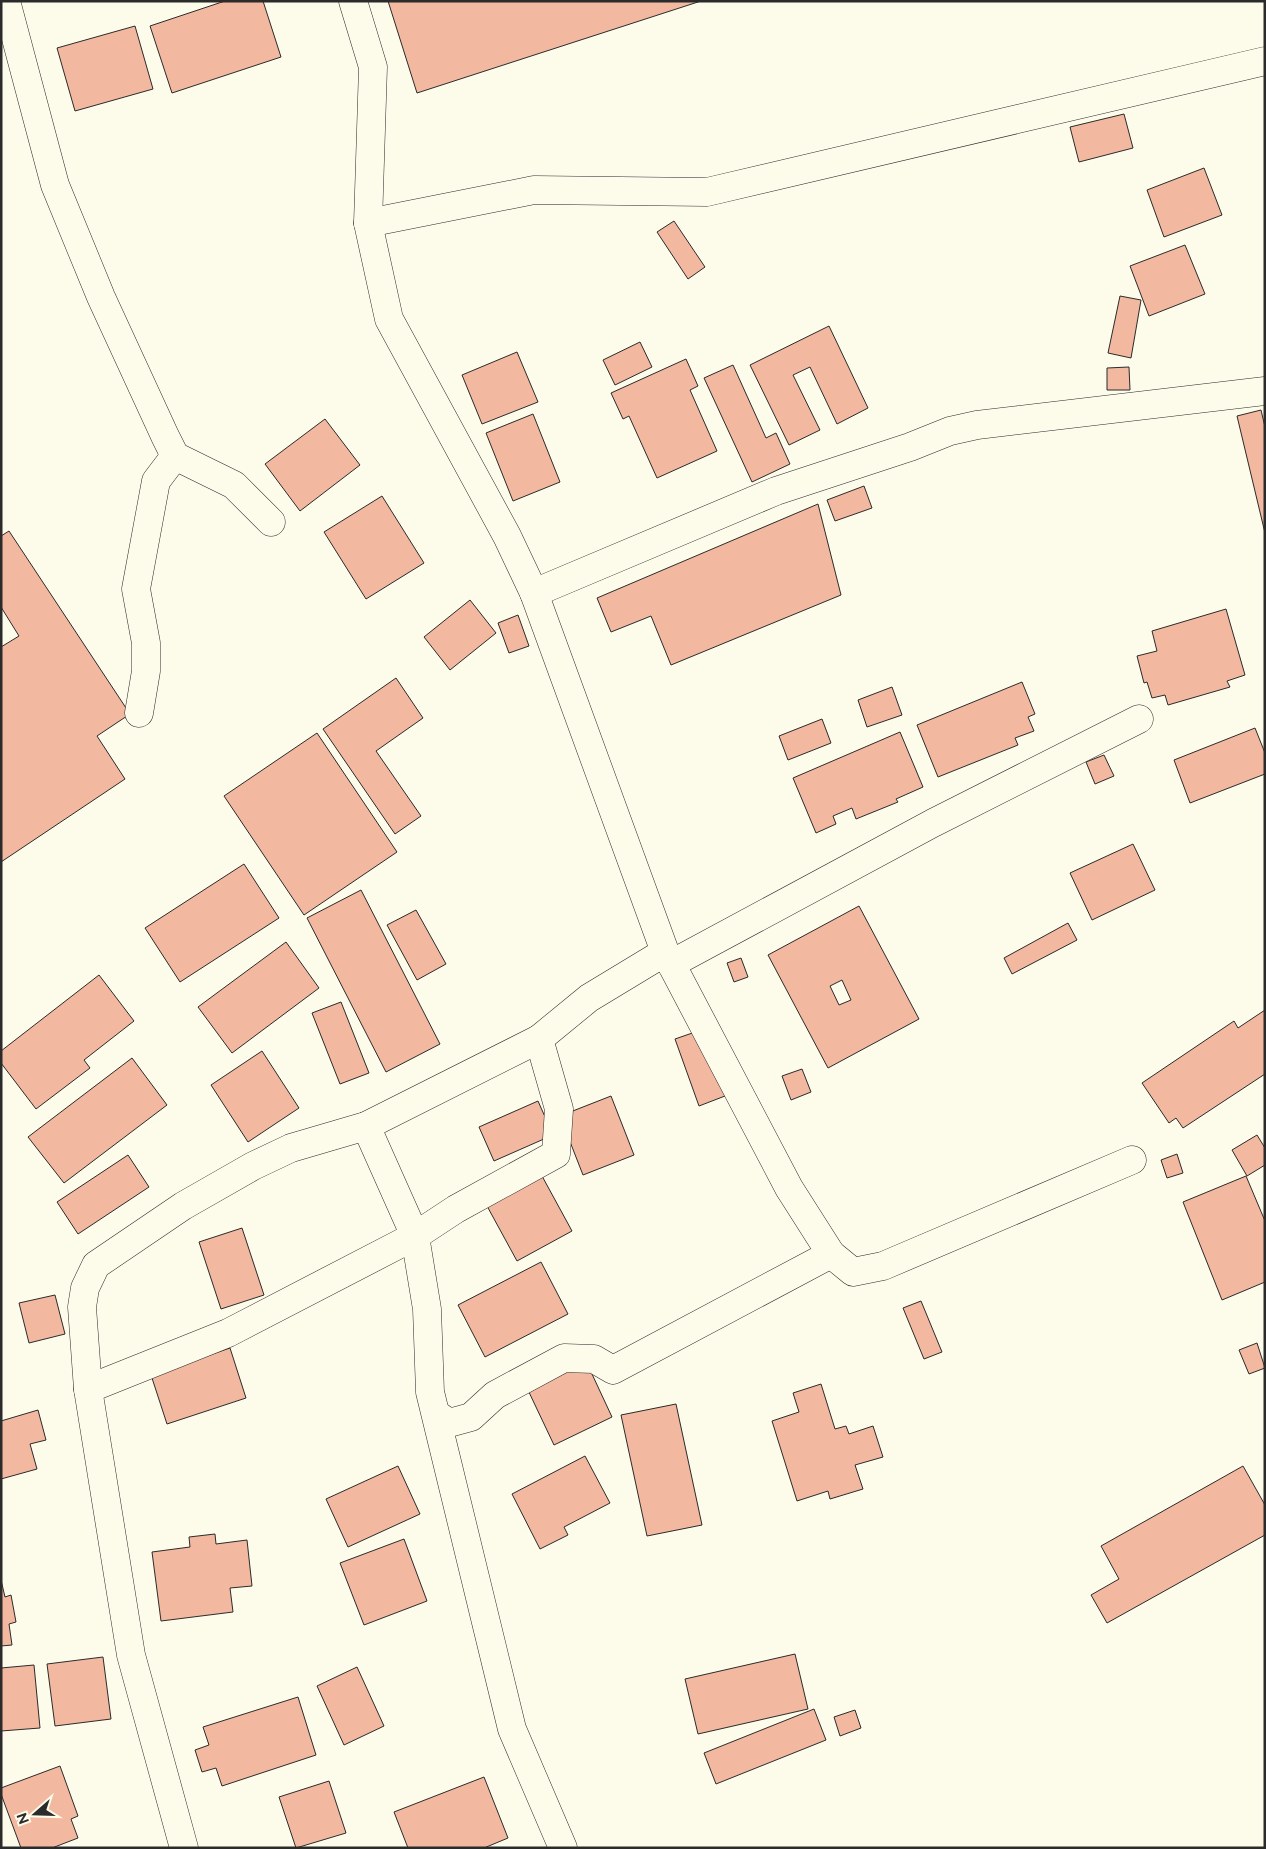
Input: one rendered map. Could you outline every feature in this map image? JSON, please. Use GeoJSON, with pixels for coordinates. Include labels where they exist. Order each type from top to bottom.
{"type":"FeatureCollection","features":[{"type":"Feature","properties":{"kind":"street"},"geometry":{"type":"LineString","coordinates":[[6,1],[55,185],[101,297],[175,456],[234,485],[272,522]]}},
{"type":"Feature","properties":{"kind":"street"},"geometry":{"type":"LineString","coordinates":[[353,1],[373,67],[368,223],[389,319],[507,536],[534,592],[668,958],[790,1188],[831,1254],[853,1272],[883,1266],[1132,1160]]}},
{"type":"Feature","properties":{"kind":"street"},"geometry":{"type":"LineString","coordinates":[[368,223],[534,190],[707,192],[1265,61]]}},
{"type":"Feature","properties":{"kind":"street"},"geometry":{"type":"LineString","coordinates":[[534,592],[776,491],[910,447],[950,431],[986,424],[1265,391]]}},
{"type":"Feature","properties":{"kind":"street"},"geometry":{"type":"LineString","coordinates":[[139,714],[146,671],[146,643],[136,589],[156,481],[175,456]]}},
{"type":"Feature","properties":{"kind":"street"},"geometry":{"type":"LineString","coordinates":[[184,1848],[131,1655],[88,1389],[82,1307],[84,1288],[96,1265],[183,1206],[253,1166],[291,1148],[366,1126],[539,1039],[589,998],[1139,719]]}},
{"type":"Feature","properties":{"kind":"street"},"geometry":{"type":"LineString","coordinates":[[88,1389],[228,1333],[415,1236],[456,1209],[556,1154],[559,1109],[539,1039]]}},
{"type":"Feature","properties":{"kind":"street"},"geometry":{"type":"LineString","coordinates":[[366,1126],[415,1236],[427,1309],[430,1392],[512,1729],[562,1848]]}},
{"type":"Feature","properties":{"kind":"street"},"geometry":{"type":"LineString","coordinates":[[436,1414],[449,1423],[471,1417],[495,1394],[564,1358],[594,1359],[613,1370],[831,1254]]}},
{"type":"Feature","properties":{"kind":"building"},"geometry":{"type":"Polygon","coordinates":[[[225,1],[263,1],[281,57],[172,93],[150,26],[225,1]]]}},
{"type":"Feature","properties":{"kind":"building"},"geometry":{"type":"Polygon","coordinates":[[[388,1],[701,1],[417,93],[388,1]]]}},
{"type":"Feature","properties":{"kind":"building"},"geometry":{"type":"Polygon","coordinates":[[[135,26],[153,89],[75,111],[57,48],[135,26]]]}},
{"type":"Feature","properties":{"kind":"building"},"geometry":{"type":"Polygon","coordinates":[[[1124,114],[1133,148],[1079,162],[1070,127],[1124,114]]]}},
{"type":"Feature","properties":{"kind":"building"},"geometry":{"type":"Polygon","coordinates":[[[1204,168],[1222,215],[1164,237],[1147,190],[1204,168]]]}},
{"type":"Feature","properties":{"kind":"building"},"geometry":{"type":"Polygon","coordinates":[[[674,221],[705,267],[688,279],[657,232],[674,221]]]}},
{"type":"Feature","properties":{"kind":"building"},"geometry":{"type":"Polygon","coordinates":[[[1185,245],[1205,294],[1149,316],[1130,266],[1185,245]]]}},
{"type":"Feature","properties":{"kind":"building"},"geometry":{"type":"Polygon","coordinates":[[[1120,296],[1141,300],[1131,358],[1108,353],[1120,296]]]}},
{"type":"Feature","properties":{"kind":"building"},"geometry":{"type":"Polygon","coordinates":[[[829,326],[868,408],[837,424],[810,367],[793,375],[820,430],[789,445],[750,365],[829,326]]]}},
{"type":"Feature","properties":{"kind":"building"},"geometry":{"type":"Polygon","coordinates":[[[640,342],[652,367],[615,385],[603,360],[640,342]]]}},
{"type":"Feature","properties":{"kind":"building"},"geometry":{"type":"Polygon","coordinates":[[[517,352],[538,402],[482,424],[462,375],[517,352]]]}},
{"type":"Feature","properties":{"kind":"building"},"geometry":{"type":"Polygon","coordinates":[[[686,359],[698,386],[690,390],[717,451],[657,478],[629,416],[623,419],[611,393],[686,359]]]}},
{"type":"Feature","properties":{"kind":"building"},"geometry":{"type":"Polygon","coordinates":[[[733,365],[766,438],[776,433],[790,464],[752,482],[704,378],[733,365]]]}},
{"type":"Feature","properties":{"kind":"building"},"geometry":{"type":"Polygon","coordinates":[[[1129,367],[1130,390],[1107,390],[1107,368],[1129,367]]]}},
{"type":"Feature","properties":{"kind":"building"},"geometry":{"type":"Polygon","coordinates":[[[1261,410],[1265,427],[1265,533],[1237,416],[1261,410]]]}},
{"type":"Feature","properties":{"kind":"building"},"geometry":{"type":"Polygon","coordinates":[[[533,414],[560,482],[513,501],[486,433],[533,414]]]}},
{"type":"Feature","properties":{"kind":"building"},"geometry":{"type":"Polygon","coordinates":[[[325,419],[360,465],[300,511],[265,464],[325,419]]]}},
{"type":"Feature","properties":{"kind":"building"},"geometry":{"type":"Polygon","coordinates":[[[864,486],[872,508],[835,521],[827,500],[864,486]]]}},
{"type":"Feature","properties":{"kind":"building"},"geometry":{"type":"Polygon","coordinates":[[[382,496],[424,563],[366,599],[324,532],[382,496]]]}},
{"type":"Feature","properties":{"kind":"building"},"geometry":{"type":"Polygon","coordinates":[[[818,504],[841,595],[671,665],[651,616],[611,632],[597,598],[818,504]]]}},
{"type":"Feature","properties":{"kind":"building"},"geometry":{"type":"Polygon","coordinates":[[[9,531],[130,714],[97,736],[125,779],[1,862],[1,647],[19,636],[1,607],[1,536],[9,531]]]}},
{"type":"Feature","properties":{"kind":"building"},"geometry":{"type":"Polygon","coordinates":[[[470,600],[496,633],[450,670],[424,637],[470,600]]]}},
{"type":"Feature","properties":{"kind":"building"},"geometry":{"type":"Polygon","coordinates":[[[1226,609],[1245,675],[1227,681],[1230,687],[1168,705],[1165,695],[1152,698],[1147,682],[1144,683],[1137,656],[1157,651],[1152,631],[1226,609]]]}},
{"type":"Feature","properties":{"kind":"building"},"geometry":{"type":"Polygon","coordinates":[[[518,615],[529,646],[509,653],[498,623],[518,615]]]}},
{"type":"Feature","properties":{"kind":"building"},"geometry":{"type":"Polygon","coordinates":[[[396,678],[423,718],[376,751],[421,816],[395,834],[323,729],[396,678]]]}},
{"type":"Feature","properties":{"kind":"building"},"geometry":{"type":"Polygon","coordinates":[[[1022,682],[1035,714],[1028,717],[1034,731],[1015,738],[1018,745],[938,777],[917,725],[1022,682]]]}},
{"type":"Feature","properties":{"kind":"building"},"geometry":{"type":"Polygon","coordinates":[[[892,687],[902,715],[867,727],[858,700],[892,687]]]}},
{"type":"Feature","properties":{"kind":"building"},"geometry":{"type":"Polygon","coordinates":[[[822,719],[831,743],[788,760],[779,736],[822,719]]]}},
{"type":"Feature","properties":{"kind":"building"},"geometry":{"type":"Polygon","coordinates":[[[1255,728],[1265,753],[1265,774],[1190,803],[1174,760],[1255,728]]]}},
{"type":"Feature","properties":{"kind":"building"},"geometry":{"type":"Polygon","coordinates":[[[900,732],[923,787],[896,799],[898,802],[856,819],[852,808],[833,816],[836,824],[816,833],[793,778],[900,732]]]}},
{"type":"Feature","properties":{"kind":"building"},"geometry":{"type":"Polygon","coordinates":[[[317,733],[397,852],[304,915],[224,796],[317,733]]]}},
{"type":"Feature","properties":{"kind":"building"},"geometry":{"type":"Polygon","coordinates":[[[1104,755],[1114,776],[1095,784],[1086,762],[1104,755]]]}},
{"type":"Feature","properties":{"kind":"building"},"geometry":{"type":"Polygon","coordinates":[[[1133,844],[1155,890],[1092,920],[1070,873],[1133,844]]]}},
{"type":"Feature","properties":{"kind":"building"},"geometry":{"type":"Polygon","coordinates":[[[244,864],[279,918],[180,982],[145,928],[244,864]]]}},
{"type":"Feature","properties":{"kind":"building"},"geometry":{"type":"Polygon","coordinates":[[[361,890],[440,1044],[386,1072],[307,918],[361,890]]]}},
{"type":"Feature","properties":{"kind":"building"},"geometry":{"type":"Polygon","coordinates":[[[859,906],[919,1019],[828,1068],[768,955],[859,906]],[[842,980],[830,986],[839,1005],[851,1000],[842,980]]]}},
{"type":"Feature","properties":{"kind":"building"},"geometry":{"type":"Polygon","coordinates":[[[416,910],[446,964],[417,980],[387,925],[416,910]]]}},
{"type":"Feature","properties":{"kind":"building"},"geometry":{"type":"Polygon","coordinates":[[[1068,923],[1077,940],[1012,974],[1004,958],[1068,923]]]}},
{"type":"Feature","properties":{"kind":"building"},"geometry":{"type":"Polygon","coordinates":[[[286,942],[319,988],[232,1053],[198,1007],[286,942]]]}},
{"type":"Feature","properties":{"kind":"building"},"geometry":{"type":"Polygon","coordinates":[[[741,958],[748,977],[734,982],[727,963],[741,958]]]}},
{"type":"Feature","properties":{"kind":"building"},"geometry":{"type":"Polygon","coordinates":[[[99,975],[134,1021],[84,1060],[90,1068],[36,1109],[1,1063],[1,1051],[99,975]]]}},
{"type":"Feature","properties":{"kind":"building"},"geometry":{"type":"Polygon","coordinates":[[[341,1002],[369,1073],[340,1084],[312,1013],[341,1002]]]}},
{"type":"Feature","properties":{"kind":"building"},"geometry":{"type":"Polygon","coordinates":[[[1265,1010],[1265,1074],[1183,1128],[1176,1118],[1169,1123],[1142,1083],[1234,1021],[1238,1028],[1265,1010]]]}},
{"type":"Feature","properties":{"kind":"building"},"geometry":{"type":"Polygon","coordinates":[[[701,1030],[725,1096],[699,1106],[675,1039],[701,1030]]]}},
{"type":"Feature","properties":{"kind":"building"},"geometry":{"type":"Polygon","coordinates":[[[262,1051],[299,1108],[248,1142],[211,1085],[262,1051]]]}},
{"type":"Feature","properties":{"kind":"building"},"geometry":{"type":"Polygon","coordinates":[[[132,1058],[167,1105],[64,1183],[28,1137],[132,1058]]]}},
{"type":"Feature","properties":{"kind":"building"},"geometry":{"type":"Polygon","coordinates":[[[802,1069],[811,1092],[791,1100],[782,1076],[802,1069]]]}},
{"type":"Feature","properties":{"kind":"building"},"geometry":{"type":"Polygon","coordinates":[[[611,1096],[634,1155],[583,1175],[560,1116],[611,1096]]]}},
{"type":"Feature","properties":{"kind":"building"},"geometry":{"type":"Polygon","coordinates":[[[538,1101],[553,1135],[494,1161],[479,1127],[538,1101]]]}},
{"type":"Feature","properties":{"kind":"building"},"geometry":{"type":"Polygon","coordinates":[[[1257,1135],[1265,1148],[1265,1165],[1247,1176],[1232,1150],[1257,1135]]]}},
{"type":"Feature","properties":{"kind":"building"},"geometry":{"type":"Polygon","coordinates":[[[1177,1154],[1183,1173],[1167,1178],[1161,1160],[1177,1154]]]}},
{"type":"Feature","properties":{"kind":"building"},"geometry":{"type":"Polygon","coordinates":[[[128,1155],[149,1187],[78,1234],[57,1202],[128,1155]]]}},
{"type":"Feature","properties":{"kind":"building"},"geometry":{"type":"Polygon","coordinates":[[[542,1176],[572,1231],[517,1261],[487,1206],[542,1176]]]}},
{"type":"Feature","properties":{"kind":"building"},"geometry":{"type":"Polygon","coordinates":[[[1246,1176],[1265,1221],[1265,1282],[1222,1300],[1183,1202],[1246,1176]]]}},
{"type":"Feature","properties":{"kind":"building"},"geometry":{"type":"Polygon","coordinates":[[[242,1228],[264,1295],[221,1309],[199,1242],[242,1228]]]}},
{"type":"Feature","properties":{"kind":"building"},"geometry":{"type":"Polygon","coordinates":[[[541,1262],[568,1314],[485,1357],[458,1305],[541,1262]]]}},
{"type":"Feature","properties":{"kind":"building"},"geometry":{"type":"Polygon","coordinates":[[[55,1295],[65,1334],[29,1343],[19,1303],[55,1295]]]}},
{"type":"Feature","properties":{"kind":"building"},"geometry":{"type":"Polygon","coordinates":[[[921,1301],[942,1352],[924,1359],[903,1308],[921,1301]]]}},
{"type":"Feature","properties":{"kind":"building"},"geometry":{"type":"Polygon","coordinates":[[[1257,1343],[1265,1368],[1249,1374],[1239,1350],[1257,1343]]]}},
{"type":"Feature","properties":{"kind":"building"},"geometry":{"type":"Polygon","coordinates":[[[230,1348],[246,1398],[167,1424],[151,1375],[230,1348]]]}},
{"type":"Feature","properties":{"kind":"building"},"geometry":{"type":"Polygon","coordinates":[[[585,1359],[612,1417],[554,1445],[527,1388],[585,1359]]]}},
{"type":"Feature","properties":{"kind":"building"},"geometry":{"type":"Polygon","coordinates":[[[821,1384],[835,1429],[846,1426],[849,1434],[873,1426],[883,1457],[855,1465],[863,1489],[830,1499],[828,1491],[797,1501],[772,1421],[799,1412],[793,1393],[821,1384]]]}},
{"type":"Feature","properties":{"kind":"building"},"geometry":{"type":"Polygon","coordinates":[[[676,1404],[702,1525],[647,1536],[621,1415],[676,1404]]]}},
{"type":"Feature","properties":{"kind":"building"},"geometry":{"type":"Polygon","coordinates":[[[38,1410],[46,1440],[30,1444],[37,1469],[1,1479],[1,1421],[38,1410]]]}},
{"type":"Feature","properties":{"kind":"building"},"geometry":{"type":"Polygon","coordinates":[[[585,1456],[610,1503],[564,1527],[568,1535],[540,1549],[512,1494],[585,1456]]]}},
{"type":"Feature","properties":{"kind":"building"},"geometry":{"type":"Polygon","coordinates":[[[398,1466],[420,1514],[348,1547],[326,1499],[398,1466]]]}},
{"type":"Feature","properties":{"kind":"building"},"geometry":{"type":"Polygon","coordinates":[[[1243,1466],[1265,1505],[1265,1535],[1107,1623],[1091,1595],[1119,1579],[1101,1546],[1243,1466]]]}},
{"type":"Feature","properties":{"kind":"building"},"geometry":{"type":"Polygon","coordinates":[[[215,1534],[216,1544],[247,1540],[252,1586],[230,1588],[233,1612],[161,1621],[152,1552],[190,1547],[189,1537],[215,1534]]]}},
{"type":"Feature","properties":{"kind":"building"},"geometry":{"type":"Polygon","coordinates":[[[404,1539],[427,1601],[364,1625],[340,1563],[404,1539]]]}},
{"type":"Feature","properties":{"kind":"building"},"geometry":{"type":"Polygon","coordinates":[[[1,1580],[5,1597],[11,1595],[16,1622],[9,1624],[12,1645],[1,1646],[1,1580]]]}},
{"type":"Feature","properties":{"kind":"building"},"geometry":{"type":"Polygon","coordinates":[[[795,1654],[808,1709],[698,1734],[685,1679],[795,1654]]]}},
{"type":"Feature","properties":{"kind":"building"},"geometry":{"type":"Polygon","coordinates":[[[103,1657],[111,1719],[55,1726],[47,1664],[103,1657]]]}},
{"type":"Feature","properties":{"kind":"building"},"geometry":{"type":"Polygon","coordinates":[[[34,1665],[40,1728],[1,1731],[1,1668],[34,1665]]]}},
{"type":"Feature","properties":{"kind":"building"},"geometry":{"type":"Polygon","coordinates":[[[357,1667],[384,1726],[344,1745],[317,1686],[357,1667]]]}},
{"type":"Feature","properties":{"kind":"building"},"geometry":{"type":"Polygon","coordinates":[[[298,1697],[316,1755],[222,1786],[216,1768],[202,1772],[195,1750],[209,1745],[203,1727],[298,1697]]]}},
{"type":"Feature","properties":{"kind":"building"},"geometry":{"type":"Polygon","coordinates":[[[814,1709],[826,1740],[716,1784],[704,1753],[814,1709]]]}},
{"type":"Feature","properties":{"kind":"building"},"geometry":{"type":"Polygon","coordinates":[[[855,1710],[861,1728],[840,1736],[834,1717],[855,1710]]]}},
{"type":"Feature","properties":{"kind":"building"},"geometry":{"type":"Polygon","coordinates":[[[60,1766],[78,1816],[71,1819],[78,1838],[52,1848],[21,1848],[1,1794],[1,1788],[60,1766]]]}},
{"type":"Feature","properties":{"kind":"building"},"geometry":{"type":"Polygon","coordinates":[[[484,1777],[508,1838],[484,1848],[408,1848],[394,1812],[484,1777]]]}},
{"type":"Feature","properties":{"kind":"building"},"geometry":{"type":"Polygon","coordinates":[[[329,1781],[346,1833],[296,1848],[279,1797],[329,1781]]]}}]}
